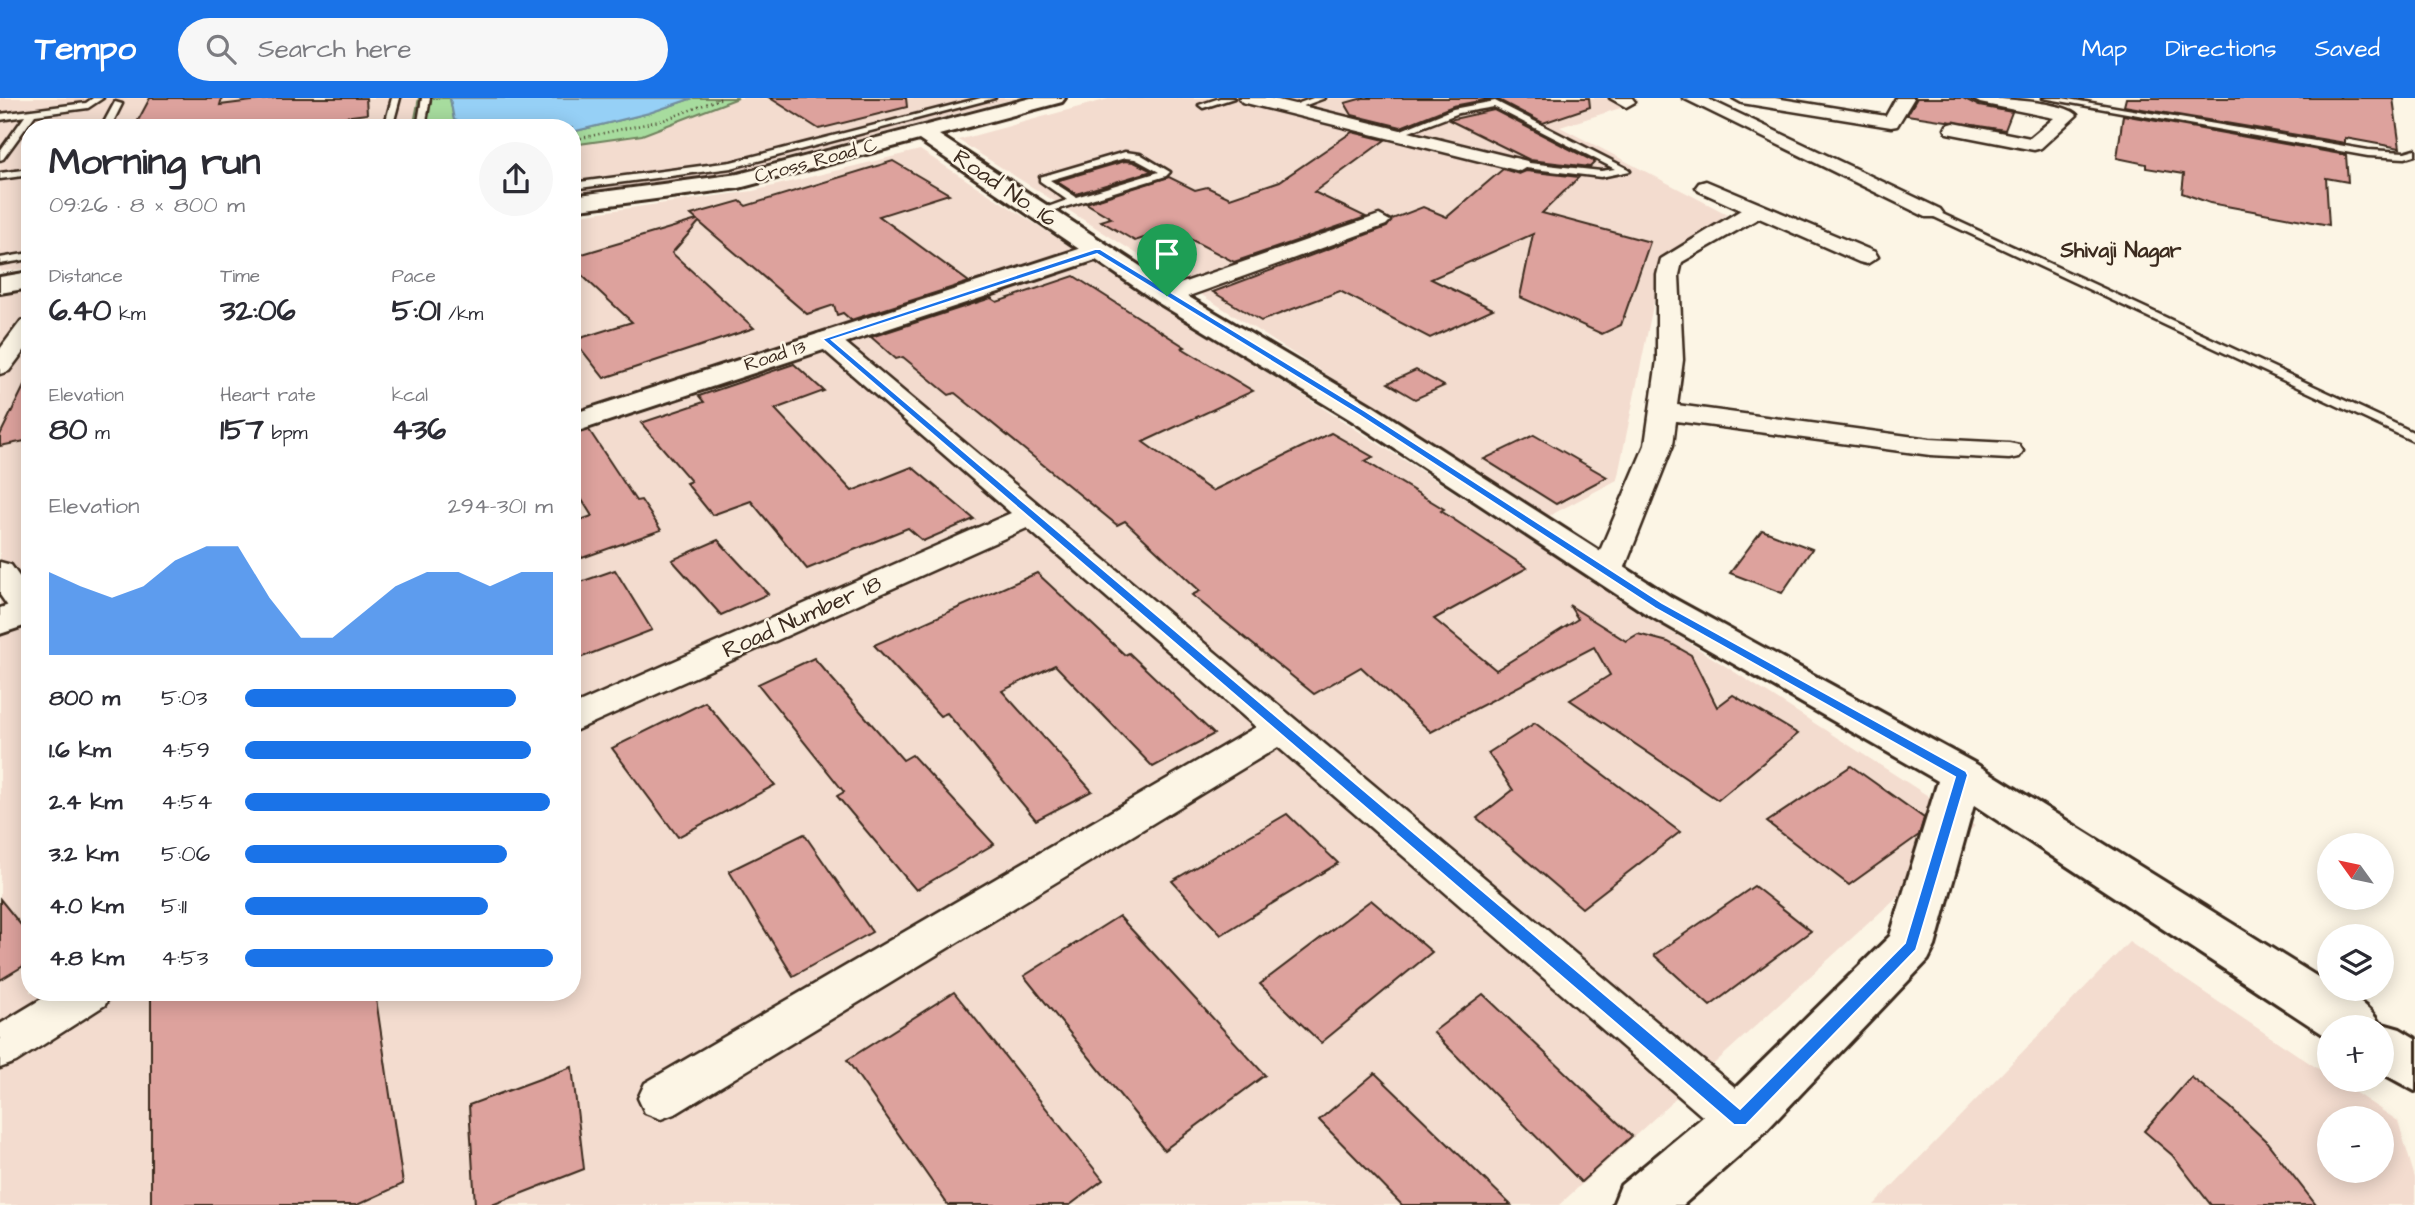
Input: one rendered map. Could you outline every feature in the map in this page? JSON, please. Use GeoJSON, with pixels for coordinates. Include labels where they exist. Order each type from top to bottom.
{"type":"FeatureCollection","features":[{"type":"Feature","properties":{"kind":"street","name":"Cross Road C"},"geometry":{"type":"LineString","coordinates":[[581,202],[739,181],[1055,98]]}},
{"type":"Feature","properties":{"kind":"street"},"geometry":{"type":"LineString","coordinates":[[1248,98],[1520,165]]}},
{"type":"Feature","properties":{"kind":"street"},"geometry":{"type":"LineString","coordinates":[[1692,98],[1933,213]]}},
{"type":"Feature","properties":{"kind":"street"},"geometry":{"type":"LineString","coordinates":[[1742,98],[1891,122],[1905,98]]}},
{"type":"Feature","properties":{"kind":"street"},"geometry":{"type":"LineString","coordinates":[[1954,129],[2034,144],[2068,115],[1980,98]]}},
{"type":"Feature","properties":{"kind":"street","name":"Road No. 16"},"geometry":{"type":"LineString","coordinates":[[922,133],[1167,296],[1362,413],[1658,605],[1961,775],[2335,1014]]}},
{"type":"Feature","properties":{"kind":"street"},"geometry":{"type":"LineString","coordinates":[[1706,187],[1867,257]]}},
{"type":"Feature","properties":{"kind":"street"},"geometry":{"type":"LineString","coordinates":[[1607,572],[1659,445],[1670,360],[1668,275],[1672,259],[1735,220],[1757,211]]}},
{"type":"Feature","properties":{"kind":"street"},"geometry":{"type":"LineString","coordinates":[[1167,296],[1379,222]]}},
{"type":"Feature","properties":{"kind":"street","name":"Road 13"},"geometry":{"type":"LineString","coordinates":[[581,421],[1098,251]]}},
{"type":"Feature","properties":{"kind":"street"},"geometry":{"type":"LineString","coordinates":[[0,285],[21,282]]}},
{"type":"Feature","properties":{"kind":"street"},"geometry":{"type":"LineString","coordinates":[[0,366],[21,338]]}},
{"type":"Feature","properties":{"kind":"street"},"geometry":{"type":"LineString","coordinates":[[826,339],[1740,1119]]}},
{"type":"Feature","properties":{"kind":"street"},"geometry":{"type":"LineString","coordinates":[[1663,411],[1917,445],[2009,452]]}},
{"type":"Feature","properties":{"kind":"street","name":"Road Number 18"},"geometry":{"type":"LineString","coordinates":[[581,716],[1031,515]]}},
{"type":"Feature","properties":{"kind":"street"},"geometry":{"type":"LineString","coordinates":[[0,572],[19,614]]}},
{"type":"Feature","properties":{"kind":"street"},"geometry":{"type":"LineString","coordinates":[[661,1098],[1280,729]]}},
{"type":"Feature","properties":{"kind":"street"},"geometry":{"type":"LineString","coordinates":[[1641,1205],[1740,1119],[1911,946],[1961,775]]}},
{"type":"Feature","properties":{"kind":"street"},"geometry":{"type":"LineString","coordinates":[[0,1048],[76,1001]]}},
{"type":"Feature","properties":{"kind":"street"},"geometry":{"type":"LineString","coordinates":[[2394,1053],[2415,1067]]}},
{"type":"Feature","properties":{"kind":"lane"},"geometry":{"type":"LineString","coordinates":[[0,117],[88,105],[99,98]]}},
{"type":"Feature","properties":{"kind":"lane"},"geometry":{"type":"LineString","coordinates":[[389,119],[396,98]]}},
{"type":"Feature","properties":{"kind":"lane"},"geometry":{"type":"LineString","coordinates":[[422,119],[426,98]]}},
{"type":"Feature","properties":{"kind":"lane"},"geometry":{"type":"LineString","coordinates":[[581,185],[731,164],[991,98]]}},
{"type":"Feature","properties":{"kind":"lane"},"geometry":{"type":"LineString","coordinates":[[1202,104],[1230,98]]}},
{"type":"Feature","properties":{"kind":"lane"},"geometry":{"type":"LineString","coordinates":[[1287,108],[1321,98]]}},
{"type":"Feature","properties":{"kind":"lane"},"geometry":{"type":"LineString","coordinates":[[2047,98],[2368,153],[2398,155],[2415,152]]}},
{"type":"Feature","properties":{"kind":"lane"},"geometry":{"type":"LineString","coordinates":[[110,119],[118,104]]}},
{"type":"Feature","properties":{"kind":"lane"},"geometry":{"type":"LineString","coordinates":[[1393,135],[1413,130],[1440,117],[1495,104],[1625,172],[1601,174],[1520,165]]}},
{"type":"Feature","properties":{"kind":"lane"},"geometry":{"type":"LineString","coordinates":[[28,119],[32,113]]}},
{"type":"Feature","properties":{"kind":"lane"},"geometry":{"type":"LineString","coordinates":[[0,157],[21,128]]}},
{"type":"Feature","properties":{"kind":"lane"},"geometry":{"type":"LineString","coordinates":[[1039,212],[1075,201],[1163,174],[1165,172],[1137,156],[1125,155],[1044,179],[1075,201]]}},
{"type":"Feature","properties":{"kind":"lane"},"geometry":{"type":"LineString","coordinates":[[0,176],[21,173]]}},
{"type":"Feature","properties":{"kind":"lane"},"geometry":{"type":"LineString","coordinates":[[1933,213],[2415,438]]}},
{"type":"Feature","properties":{"kind":"lane"},"geometry":{"type":"LineString","coordinates":[[0,261],[21,258]]}},
{"type":"Feature","properties":{"kind":"path"},"geometry":{"type":"LineString","coordinates":[[581,138],[664,120],[722,98]]}},
{"type":"Feature","properties":{"kind":"shaded area"},"geometry":{"type":"Polygon","coordinates":[[[0,98],[1017,98],[730,173],[581,192],[581,119],[21,119],[21,269],[0,272],[0,98]]]}},
{"type":"Feature","properties":{"kind":"shaded area"},"geometry":{"type":"Polygon","coordinates":[[[1112,98],[1610,98],[1627,106],[1560,127],[1727,214],[1661,267],[1617,480],[1549,516],[958,140],[1112,98]]]}},
{"type":"Feature","properties":{"kind":"shaded area"},"geometry":{"type":"Polygon","coordinates":[[[920,150],[1975,826],[1559,1205],[0,1205],[0,295],[21,292],[21,1001],[581,1001],[581,215],[753,191],[920,150]]]}},
{"type":"Feature","properties":{"kind":"shaded area"},"geometry":{"type":"Polygon","coordinates":[[[2129,942],[2317,1068],[2317,1092],[2354,1092],[2375,1106],[2317,1106],[2317,1183],[2394,1183],[2394,1118],[2398,1121],[2415,1178],[2415,1205],[1874,1205],[2129,942]]]}},
{"type":"Feature","properties":{"kind":"green space"},"geometry":{"type":"Polygon","coordinates":[[[419,98],[450,98],[454,119],[415,119],[419,98]]]}},
{"type":"Feature","properties":{"kind":"green space"},"geometry":{"type":"Polygon","coordinates":[[[693,98],[738,98],[642,135],[581,144],[581,130],[649,113],[693,98]]]}},
{"type":"Feature","properties":{"kind":"water"},"geometry":{"type":"Polygon","coordinates":[[[450,98],[693,98],[649,113],[581,130],[581,119],[454,119],[450,98]]]}},
{"type":"Feature","properties":{"kind":"building"},"geometry":{"type":"Polygon","coordinates":[[[150,98],[222,98],[220,105],[275,98],[366,98],[367,114],[328,119],[139,119],[150,98]]]}},
{"type":"Feature","properties":{"kind":"building"},"geometry":{"type":"Polygon","coordinates":[[[770,98],[906,98],[907,107],[819,129],[770,98]]]}},
{"type":"Feature","properties":{"kind":"building"},"geometry":{"type":"Polygon","coordinates":[[[1363,98],[1495,98],[1453,106],[1401,127],[1352,115],[1345,103],[1363,98]]]}},
{"type":"Feature","properties":{"kind":"building"},"geometry":{"type":"Polygon","coordinates":[[[1495,98],[1589,98],[1590,107],[1543,123],[1495,98]]]}},
{"type":"Feature","properties":{"kind":"building"},"geometry":{"type":"Polygon","coordinates":[[[1917,98],[1963,98],[1979,106],[2012,112],[2005,130],[1907,115],[1917,98]]]}},
{"type":"Feature","properties":{"kind":"building"},"geometry":{"type":"Polygon","coordinates":[[[2126,98],[2393,98],[2400,148],[2345,138],[2345,143],[2124,106],[2126,98]]]}},
{"type":"Feature","properties":{"kind":"building"},"geometry":{"type":"Polygon","coordinates":[[[1494,110],[1595,162],[1590,167],[1530,160],[1449,120],[1494,110]]]}},
{"type":"Feature","properties":{"kind":"building"},"geometry":{"type":"Polygon","coordinates":[[[2123,115],[2346,155],[2348,182],[2326,178],[2329,225],[2210,203],[2182,193],[2184,174],[2146,168],[2146,164],[2117,158],[2123,115]]]}},
{"type":"Feature","properties":{"kind":"building"},"geometry":{"type":"Polygon","coordinates":[[[1352,132],[1385,140],[1314,192],[1366,217],[1234,262],[1171,229],[1135,241],[1101,221],[1111,218],[1086,203],[1169,177],[1195,190],[1207,187],[1230,198],[1280,181],[1352,132]]]}},
{"type":"Feature","properties":{"kind":"building"},"geometry":{"type":"Polygon","coordinates":[[[893,161],[949,194],[879,216],[969,282],[851,320],[843,313],[837,315],[834,305],[807,314],[699,222],[672,253],[754,328],[604,378],[581,349],[581,338],[632,322],[581,274],[581,254],[697,220],[691,215],[740,201],[746,206],[893,161]]]}},
{"type":"Feature","properties":{"kind":"building"},"geometry":{"type":"Polygon","coordinates":[[[1125,161],[1134,162],[1152,171],[1076,194],[1056,181],[1125,161]]]}},
{"type":"Feature","properties":{"kind":"building"},"geometry":{"type":"Polygon","coordinates":[[[1503,169],[1519,174],[1526,171],[1579,177],[1542,213],[1650,242],[1621,325],[1602,334],[1520,297],[1533,234],[1431,279],[1493,309],[1430,338],[1340,291],[1261,321],[1213,292],[1387,227],[1392,219],[1423,207],[1447,217],[1503,169]]]}},
{"type":"Feature","properties":{"kind":"building"},"geometry":{"type":"Polygon","coordinates":[[[1074,276],[1185,347],[1182,348],[1253,391],[1143,442],[1212,491],[1331,433],[1373,457],[1365,461],[1444,509],[1441,511],[1527,568],[1434,619],[1496,670],[1578,619],[1569,605],[1626,641],[1638,634],[1668,642],[1691,655],[1717,707],[1733,695],[1798,734],[1718,800],[1570,700],[1610,675],[1594,647],[1431,732],[1361,667],[1314,694],[1192,595],[1200,591],[1125,521],[1117,525],[955,393],[949,395],[903,357],[896,359],[871,337],[991,298],[997,302],[1074,276]]]}},
{"type":"Feature","properties":{"kind":"building"},"geometry":{"type":"Polygon","coordinates":[[[794,364],[824,391],[775,409],[852,491],[912,467],[974,519],[923,541],[908,528],[807,569],[751,501],[712,515],[686,483],[691,481],[641,423],[704,402],[699,396],[794,364]]]}},
{"type":"Feature","properties":{"kind":"building"},"geometry":{"type":"Polygon","coordinates":[[[1416,370],[1444,386],[1415,399],[1388,383],[1416,370]]]}},
{"type":"Feature","properties":{"kind":"building"},"geometry":{"type":"Polygon","coordinates":[[[21,392],[21,442],[0,446],[0,435],[21,392]]]}},
{"type":"Feature","properties":{"kind":"building"},"geometry":{"type":"Polygon","coordinates":[[[589,430],[636,501],[641,500],[661,530],[582,558],[581,520],[592,516],[581,498],[581,432],[589,430]]]}},
{"type":"Feature","properties":{"kind":"building"},"geometry":{"type":"Polygon","coordinates":[[[1534,435],[1607,477],[1556,504],[1484,459],[1534,435]]]}},
{"type":"Feature","properties":{"kind":"building"},"geometry":{"type":"Polygon","coordinates":[[[1762,530],[1812,549],[1782,593],[1730,573],[1762,530]]]}},
{"type":"Feature","properties":{"kind":"building"},"geometry":{"type":"Polygon","coordinates":[[[718,540],[768,594],[721,615],[672,560],[718,540]]]}},
{"type":"Feature","properties":{"kind":"building"},"geometry":{"type":"Polygon","coordinates":[[[615,570],[652,630],[581,658],[581,582],[615,570]]]}},
{"type":"Feature","properties":{"kind":"building"},"geometry":{"type":"Polygon","coordinates":[[[1037,573],[1125,655],[1129,653],[1214,734],[1153,767],[1055,665],[1002,691],[1092,791],[1036,820],[947,713],[940,716],[874,645],[1037,573]]]}},
{"type":"Feature","properties":{"kind":"building"},"geometry":{"type":"Polygon","coordinates":[[[814,658],[903,760],[912,755],[994,844],[916,890],[837,796],[844,792],[758,684],[814,658]]]}},
{"type":"Feature","properties":{"kind":"building"},"geometry":{"type":"Polygon","coordinates":[[[705,702],[775,785],[678,837],[612,748],[705,702]]]}},
{"type":"Feature","properties":{"kind":"building"},"geometry":{"type":"Polygon","coordinates":[[[1535,723],[1680,832],[1582,908],[1477,818],[1513,790],[1488,753],[1535,723]]]}},
{"type":"Feature","properties":{"kind":"building"},"geometry":{"type":"Polygon","coordinates":[[[1851,766],[1924,818],[1919,835],[1849,885],[1767,822],[1851,766]]]}},
{"type":"Feature","properties":{"kind":"building"},"geometry":{"type":"Polygon","coordinates":[[[1287,814],[1338,863],[1221,935],[1172,881],[1287,814]]]}},
{"type":"Feature","properties":{"kind":"building"},"geometry":{"type":"Polygon","coordinates":[[[804,834],[872,932],[793,976],[729,871],[804,834]]]}},
{"type":"Feature","properties":{"kind":"building"},"geometry":{"type":"Polygon","coordinates":[[[1754,886],[1811,931],[1710,1006],[1654,955],[1754,886]]]}},
{"type":"Feature","properties":{"kind":"building"},"geometry":{"type":"Polygon","coordinates":[[[0,899],[21,925],[21,967],[0,980],[0,899]]]}},
{"type":"Feature","properties":{"kind":"building"},"geometry":{"type":"Polygon","coordinates":[[[1371,900],[1432,952],[1321,1043],[1260,984],[1371,900]]]}},
{"type":"Feature","properties":{"kind":"building"},"geometry":{"type":"Polygon","coordinates":[[[1119,916],[1265,1075],[1164,1150],[1024,976],[1119,916]]]}},
{"type":"Feature","properties":{"kind":"building"},"geometry":{"type":"Polygon","coordinates":[[[954,992],[1103,1180],[1070,1205],[948,1205],[847,1060],[954,992]]]}},
{"type":"Feature","properties":{"kind":"building"},"geometry":{"type":"Polygon","coordinates":[[[1483,994],[1632,1136],[1581,1182],[1433,1032],[1483,994]]]}},
{"type":"Feature","properties":{"kind":"building"},"geometry":{"type":"Polygon","coordinates":[[[151,1001],[376,1001],[403,1184],[357,1205],[151,1205],[151,1001]]]}},
{"type":"Feature","properties":{"kind":"building"},"geometry":{"type":"Polygon","coordinates":[[[572,1067],[584,1169],[492,1205],[475,1205],[469,1105],[572,1067]]]}},
{"type":"Feature","properties":{"kind":"building"},"geometry":{"type":"Polygon","coordinates":[[[1375,1073],[1511,1205],[1402,1205],[1319,1120],[1375,1073]]]}},
{"type":"Feature","properties":{"kind":"building"},"geometry":{"type":"Polygon","coordinates":[[[2191,1077],[2230,1107],[2266,1141],[2316,1205],[2211,1205],[2172,1155],[2144,1131],[2191,1077]]]}},
{"type":"Feature","properties":{"kind":"district","name":"Shivaji Nagar"},"geometry":{"type":"Point","coordinates":[2121,250]}},
{"type":"Feature","properties":{"kind":"route"},"geometry":{"type":"LineString","coordinates":[[1098,251],[1167,296],[1362,413],[1658,605],[1961,775],[1911,946],[1740,1119],[826,339],[1098,251]]}}]}
